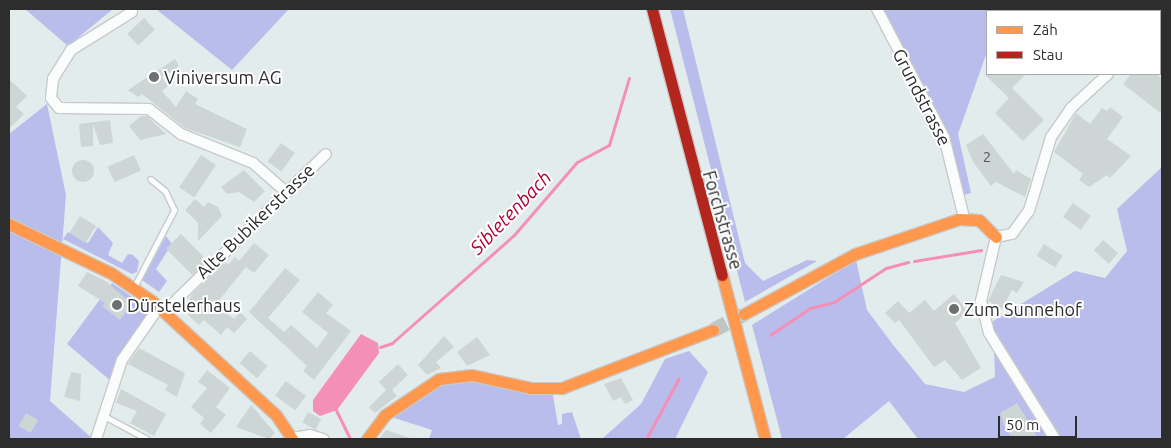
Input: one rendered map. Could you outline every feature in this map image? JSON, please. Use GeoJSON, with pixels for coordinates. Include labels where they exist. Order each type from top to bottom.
{"type":"FeatureCollection","features":[{"type":"Feature","properties":{"kind":"main road"},"geometry":{"type":"LineString","coordinates":[[640,9],[652,64]]}},
{"type":"Feature","properties":{"kind":"main road","name":"Forchstrasse"},"geometry":{"type":"LineString","coordinates":[[653,10],[765,439]]}},
{"type":"Feature","properties":{"kind":"main road","name":"Forchstrasse"},"geometry":{"type":"LineString","coordinates":[[693,218],[753,439]]}},
{"type":"Feature","properties":{"kind":"main road"},"geometry":{"type":"LineString","coordinates":[[744,314],[856,254],[964,218],[979,220],[996,237]]}},
{"type":"Feature","properties":{"kind":"main road"},"geometry":{"type":"LineString","coordinates":[[9,224],[134,287],[162,309],[276,415],[292,438]]}},
{"type":"Feature","properties":{"kind":"main road"},"geometry":{"type":"LineString","coordinates":[[368,439],[385,415],[439,379],[472,375],[531,388],[562,388],[647,360],[713,330]]}},
{"type":"Feature","properties":{"kind":"street","name":"Grundstrasse"},"geometry":{"type":"LineString","coordinates":[[877,9],[944,137],[964,218]]}},
{"type":"Feature","properties":{"kind":"street"},"geometry":{"type":"LineString","coordinates":[[132,12],[72,50],[53,78],[51,98],[59,108],[150,109],[181,134],[253,163],[286,192]]}},
{"type":"Feature","properties":{"kind":"street"},"geometry":{"type":"LineString","coordinates":[[1055,439],[982,318],[981,301],[996,237],[1009,236],[1023,220],[1036,194],[1051,137],[1071,108],[1107,75]]}},
{"type":"Feature","properties":{"kind":"street","name":"Alte Bubikerstrasse"},"geometry":{"type":"LineString","coordinates":[[96,439],[106,417],[122,360],[162,309],[326,154]]}},
{"type":"Feature","properties":{"kind":"street"},"geometry":{"type":"LineString","coordinates":[[292,438],[310,435],[323,439]]}},
{"type":"Feature","properties":{"kind":"lane"},"geometry":{"type":"LineString","coordinates":[[134,287],[174,210],[165,191],[150,179]]}},
{"type":"Feature","properties":{"kind":"lane"},"geometry":{"type":"LineString","coordinates":[[106,417],[147,439]]}},
{"type":"Feature","properties":{"kind":"shaded area"},"geometry":{"type":"Polygon","coordinates":[[[25,9],[113,9],[68,46],[25,9]]]}},
{"type":"Feature","properties":{"kind":"shaded area"},"geometry":{"type":"Polygon","coordinates":[[[156,9],[289,9],[232,70],[156,9]]]}},
{"type":"Feature","properties":{"kind":"shaded area"},"geometry":{"type":"Polygon","coordinates":[[[670,9],[683,9],[745,263],[763,281],[807,260],[817,261],[745,302],[670,9]]]}},
{"type":"Feature","properties":{"kind":"shaded area"},"geometry":{"type":"Polygon","coordinates":[[[877,9],[1162,9],[1162,59],[1161,10],[986,10],[986,55],[958,134],[971,193],[960,196],[953,163],[877,9]]]}},
{"type":"Feature","properties":{"kind":"shaded area"},"geometry":{"type":"Polygon","coordinates":[[[47,104],[66,195],[50,401],[93,439],[9,439],[9,134],[47,104]]]}},
{"type":"Feature","properties":{"kind":"shaded area"},"geometry":{"type":"Polygon","coordinates":[[[1162,167],[1162,439],[918,439],[889,401],[843,439],[782,439],[752,325],[856,260],[867,310],[925,384],[964,392],[995,377],[993,321],[1075,271],[1105,278],[1127,251],[1117,209],[1162,167]]]}},
{"type":"Feature","properties":{"kind":"shaded area"},"geometry":{"type":"Polygon","coordinates":[[[98,227],[113,243],[108,255],[122,263],[128,254],[133,255],[139,261],[137,272],[132,274],[63,239],[68,232],[88,243],[98,227]]]}},
{"type":"Feature","properties":{"kind":"shaded area"},"geometry":{"type":"Polygon","coordinates":[[[166,236],[172,244],[156,269],[167,281],[159,292],[142,280],[166,236]]]}},
{"type":"Feature","properties":{"kind":"shaded area"},"geometry":{"type":"Polygon","coordinates":[[[112,283],[151,310],[117,361],[112,382],[67,344],[112,283]]]}},
{"type":"Feature","properties":{"kind":"shaded area"},"geometry":{"type":"Polygon","coordinates":[[[361,334],[378,343],[379,353],[337,410],[320,416],[313,411],[313,400],[361,334]]]}},
{"type":"Feature","properties":{"kind":"shaded area"},"geometry":{"type":"Polygon","coordinates":[[[689,351],[708,372],[675,439],[602,439],[641,404],[665,359],[689,351]]]}},
{"type":"Feature","properties":{"kind":"shaded area"},"geometry":{"type":"Polygon","coordinates":[[[439,379],[552,390],[558,425],[562,424],[562,414],[572,412],[581,439],[429,439],[432,430],[385,415],[439,379]]]}},
{"type":"Feature","properties":{"kind":"building"},"geometry":{"type":"Polygon","coordinates":[[[144,18],[155,30],[138,45],[127,34],[144,18]]]}},
{"type":"Feature","properties":{"kind":"building"},"geometry":{"type":"Polygon","coordinates":[[[175,59],[179,66],[162,77],[168,86],[162,91],[176,107],[186,91],[198,99],[195,104],[247,129],[240,147],[185,128],[142,94],[138,97],[128,90],[175,59]]]}},
{"type":"Feature","properties":{"kind":"building"},"geometry":{"type":"Polygon","coordinates":[[[984,74],[1025,75],[1012,88],[1044,120],[1023,141],[995,113],[1009,98],[984,74]]]}},
{"type":"Feature","properties":{"kind":"building"},"geometry":{"type":"Polygon","coordinates":[[[1130,75],[1157,75],[1162,79],[1162,114],[1123,84],[1130,75]]]}},
{"type":"Feature","properties":{"kind":"building"},"geometry":{"type":"Polygon","coordinates":[[[9,79],[27,96],[16,107],[24,114],[9,129],[9,79]]]}},
{"type":"Feature","properties":{"kind":"building"},"geometry":{"type":"Polygon","coordinates":[[[1110,107],[1123,117],[1107,139],[1131,156],[1110,178],[1107,175],[1089,187],[1079,180],[1083,174],[1054,152],[1076,113],[1090,124],[1102,108],[1107,111],[1110,107]]]}},
{"type":"Feature","properties":{"kind":"building"},"geometry":{"type":"Polygon","coordinates":[[[141,116],[147,116],[166,134],[140,140],[129,126],[141,116]]]}},
{"type":"Feature","properties":{"kind":"building"},"geometry":{"type":"Polygon","coordinates":[[[110,120],[113,143],[100,145],[93,124],[93,146],[81,147],[79,124],[110,120]]]}},
{"type":"Feature","properties":{"kind":"building"},"geometry":{"type":"Polygon","coordinates":[[[983,134],[1014,174],[1016,170],[1031,179],[1025,197],[996,182],[991,186],[973,162],[966,145],[983,134]]]}},
{"type":"Feature","properties":{"kind":"building"},"geometry":{"type":"Polygon","coordinates":[[[281,143],[295,153],[281,172],[267,162],[281,143]]]}},
{"type":"Feature","properties":{"kind":"building"},"geometry":{"type":"Polygon","coordinates":[[[134,155],[141,171],[114,182],[108,167],[134,155]]]}},
{"type":"Feature","properties":{"kind":"building"},"geometry":{"type":"Polygon","coordinates":[[[201,155],[216,165],[194,197],[179,187],[201,155]]]}},
{"type":"Feature","properties":{"kind":"building"},"geometry":{"type":"Polygon","coordinates":[[[83,160],[91,163],[94,171],[91,179],[83,182],[75,179],[72,171],[75,163],[83,160]]]}},
{"type":"Feature","properties":{"kind":"building"},"geometry":{"type":"Polygon","coordinates":[[[244,170],[265,191],[254,202],[239,192],[227,194],[221,187],[244,170]]]}},
{"type":"Feature","properties":{"kind":"building"},"geometry":{"type":"Polygon","coordinates":[[[195,199],[204,207],[208,202],[218,207],[222,216],[198,241],[198,223],[185,210],[195,199]]]}},
{"type":"Feature","properties":{"kind":"building"},"geometry":{"type":"Polygon","coordinates":[[[1073,203],[1091,216],[1081,230],[1063,217],[1073,203]]]}},
{"type":"Feature","properties":{"kind":"building"},"geometry":{"type":"Polygon","coordinates":[[[80,216],[96,226],[86,243],[69,233],[80,216]]]}},
{"type":"Feature","properties":{"kind":"building"},"geometry":{"type":"Polygon","coordinates":[[[181,234],[207,260],[192,275],[166,249],[181,234]]]}},
{"type":"Feature","properties":{"kind":"building"},"geometry":{"type":"Polygon","coordinates":[[[1103,240],[1118,253],[1109,264],[1094,251],[1103,240]]]}},
{"type":"Feature","properties":{"kind":"building"},"geometry":{"type":"Polygon","coordinates":[[[254,243],[269,255],[254,273],[246,267],[216,304],[234,319],[240,312],[247,319],[234,333],[227,327],[221,335],[204,320],[199,325],[183,310],[193,293],[225,262],[228,265],[235,257],[239,261],[254,243]]]}},
{"type":"Feature","properties":{"kind":"building"},"geometry":{"type":"Polygon","coordinates":[[[1044,244],[1063,256],[1055,268],[1037,256],[1044,244]]]}},
{"type":"Feature","properties":{"kind":"building"},"geometry":{"type":"Polygon","coordinates":[[[285,268],[300,280],[268,318],[284,332],[291,325],[317,348],[328,333],[302,312],[318,292],[333,305],[326,313],[351,331],[314,380],[303,371],[307,366],[249,312],[285,268]]]}},
{"type":"Feature","properties":{"kind":"building"},"geometry":{"type":"Polygon","coordinates":[[[87,272],[107,282],[132,304],[120,320],[102,306],[105,303],[78,286],[87,272]]]}},
{"type":"Feature","properties":{"kind":"building"},"geometry":{"type":"Polygon","coordinates":[[[1001,275],[1024,282],[1017,293],[1012,290],[1002,309],[988,301],[1001,275]]]}},
{"type":"Feature","properties":{"kind":"building"},"geometry":{"type":"Polygon","coordinates":[[[954,294],[968,312],[955,323],[981,368],[962,380],[945,360],[934,367],[899,320],[895,323],[885,313],[898,301],[909,313],[925,300],[934,311],[954,294]]]}},
{"type":"Feature","properties":{"kind":"building"},"geometry":{"type":"Polygon","coordinates":[[[444,336],[454,347],[436,362],[441,368],[427,375],[418,365],[444,336]]]}},
{"type":"Feature","properties":{"kind":"building"},"geometry":{"type":"Polygon","coordinates":[[[477,337],[490,355],[467,366],[457,352],[477,337]]]}},
{"type":"Feature","properties":{"kind":"building"},"geometry":{"type":"Polygon","coordinates":[[[139,348],[185,373],[177,397],[165,390],[168,385],[128,364],[139,348]]]}},
{"type":"Feature","properties":{"kind":"building"},"geometry":{"type":"Polygon","coordinates":[[[250,351],[267,366],[257,378],[240,363],[250,351]]]}},
{"type":"Feature","properties":{"kind":"building"},"geometry":{"type":"Polygon","coordinates":[[[398,364],[408,375],[392,390],[397,396],[375,413],[369,407],[386,390],[379,382],[398,364]]]}},
{"type":"Feature","properties":{"kind":"building"},"geometry":{"type":"Polygon","coordinates":[[[207,370],[230,388],[216,407],[226,415],[211,433],[200,424],[204,418],[191,407],[207,388],[198,382],[207,370]]]}},
{"type":"Feature","properties":{"kind":"building"},"geometry":{"type":"Polygon","coordinates":[[[71,372],[81,374],[80,401],[64,397],[71,372]]]}},
{"type":"Feature","properties":{"kind":"building"},"geometry":{"type":"Polygon","coordinates":[[[621,378],[633,400],[625,404],[621,397],[613,401],[604,384],[621,378]]]}},
{"type":"Feature","properties":{"kind":"building"},"geometry":{"type":"Polygon","coordinates":[[[286,381],[306,396],[295,410],[275,395],[286,381]]]}},
{"type":"Feature","properties":{"kind":"building"},"geometry":{"type":"Polygon","coordinates":[[[121,389],[166,414],[154,436],[130,423],[137,411],[116,403],[121,389]]]}},
{"type":"Feature","properties":{"kind":"building"},"geometry":{"type":"Polygon","coordinates":[[[1017,403],[1038,439],[1012,439],[1000,413],[1017,403]]]}},
{"type":"Feature","properties":{"kind":"building"},"geometry":{"type":"Polygon","coordinates":[[[251,405],[275,433],[269,439],[236,427],[251,405]]]}},
{"type":"Feature","properties":{"kind":"building"},"geometry":{"type":"Polygon","coordinates":[[[308,412],[321,419],[316,430],[302,423],[308,412]]]}},
{"type":"Feature","properties":{"kind":"building"},"geometry":{"type":"Polygon","coordinates":[[[26,413],[38,420],[31,433],[18,426],[26,413]]]}},
{"type":"Feature","properties":{"kind":"building"},"geometry":{"type":"Polygon","coordinates":[[[386,430],[410,438],[379,439],[386,430]]]}},
{"type":"Feature","properties":{"kind":"waterway","name":"Sibletenbach"},"geometry":{"type":"LineString","coordinates":[[380,347],[392,343],[514,235],[577,162],[609,145],[629,78]]}},
{"type":"Feature","properties":{"kind":"waterway"},"geometry":{"type":"LineString","coordinates":[[914,261],[981,250]]}},
{"type":"Feature","properties":{"kind":"waterway"},"geometry":{"type":"LineString","coordinates":[[770,335],[810,308],[834,302],[886,268],[908,262]]}},
{"type":"Feature","properties":{"kind":"waterway"},"geometry":{"type":"LineString","coordinates":[[646,439],[679,378]]}},
{"type":"Feature","properties":{"kind":"waterway"},"geometry":{"type":"LineString","coordinates":[[336,410],[350,439]]}},
{"type":"Feature","properties":{"kind":"tunnel"},"geometry":{"type":"LineString","coordinates":[[713,330],[743,314]]}},
{"type":"Feature","properties":{"kind":"traffic: slow"},"geometry":{"type":"LineString","coordinates":[[744,314],[855,254],[959,219],[979,220],[996,237]]}},
{"type":"Feature","properties":{"kind":"traffic: slow"},"geometry":{"type":"LineString","coordinates":[[9,224],[111,273],[152,301],[276,415],[292,439]]}},
{"type":"Feature","properties":{"kind":"traffic: slow"},"geometry":{"type":"LineString","coordinates":[[722,275],[765,439]]}},
{"type":"Feature","properties":{"kind":"traffic: slow"},"geometry":{"type":"LineString","coordinates":[[367,439],[385,415],[439,379],[472,375],[531,388],[562,388],[713,330]]}},
{"type":"Feature","properties":{"kind":"traffic: jam"},"geometry":{"type":"LineString","coordinates":[[652,9],[722,275]]}},
{"type":"Feature","properties":{"kind":"place","name":"Viniversum AG"},"geometry":{"type":"Point","coordinates":[154,77]}},
{"type":"Feature","properties":{"kind":"place","name":"Dürstelerhaus"},"geometry":{"type":"Point","coordinates":[117,305]}},
{"type":"Feature","properties":{"kind":"place","name":"Zum Sunnehof"},"geometry":{"type":"Point","coordinates":[954,309]}}]}
